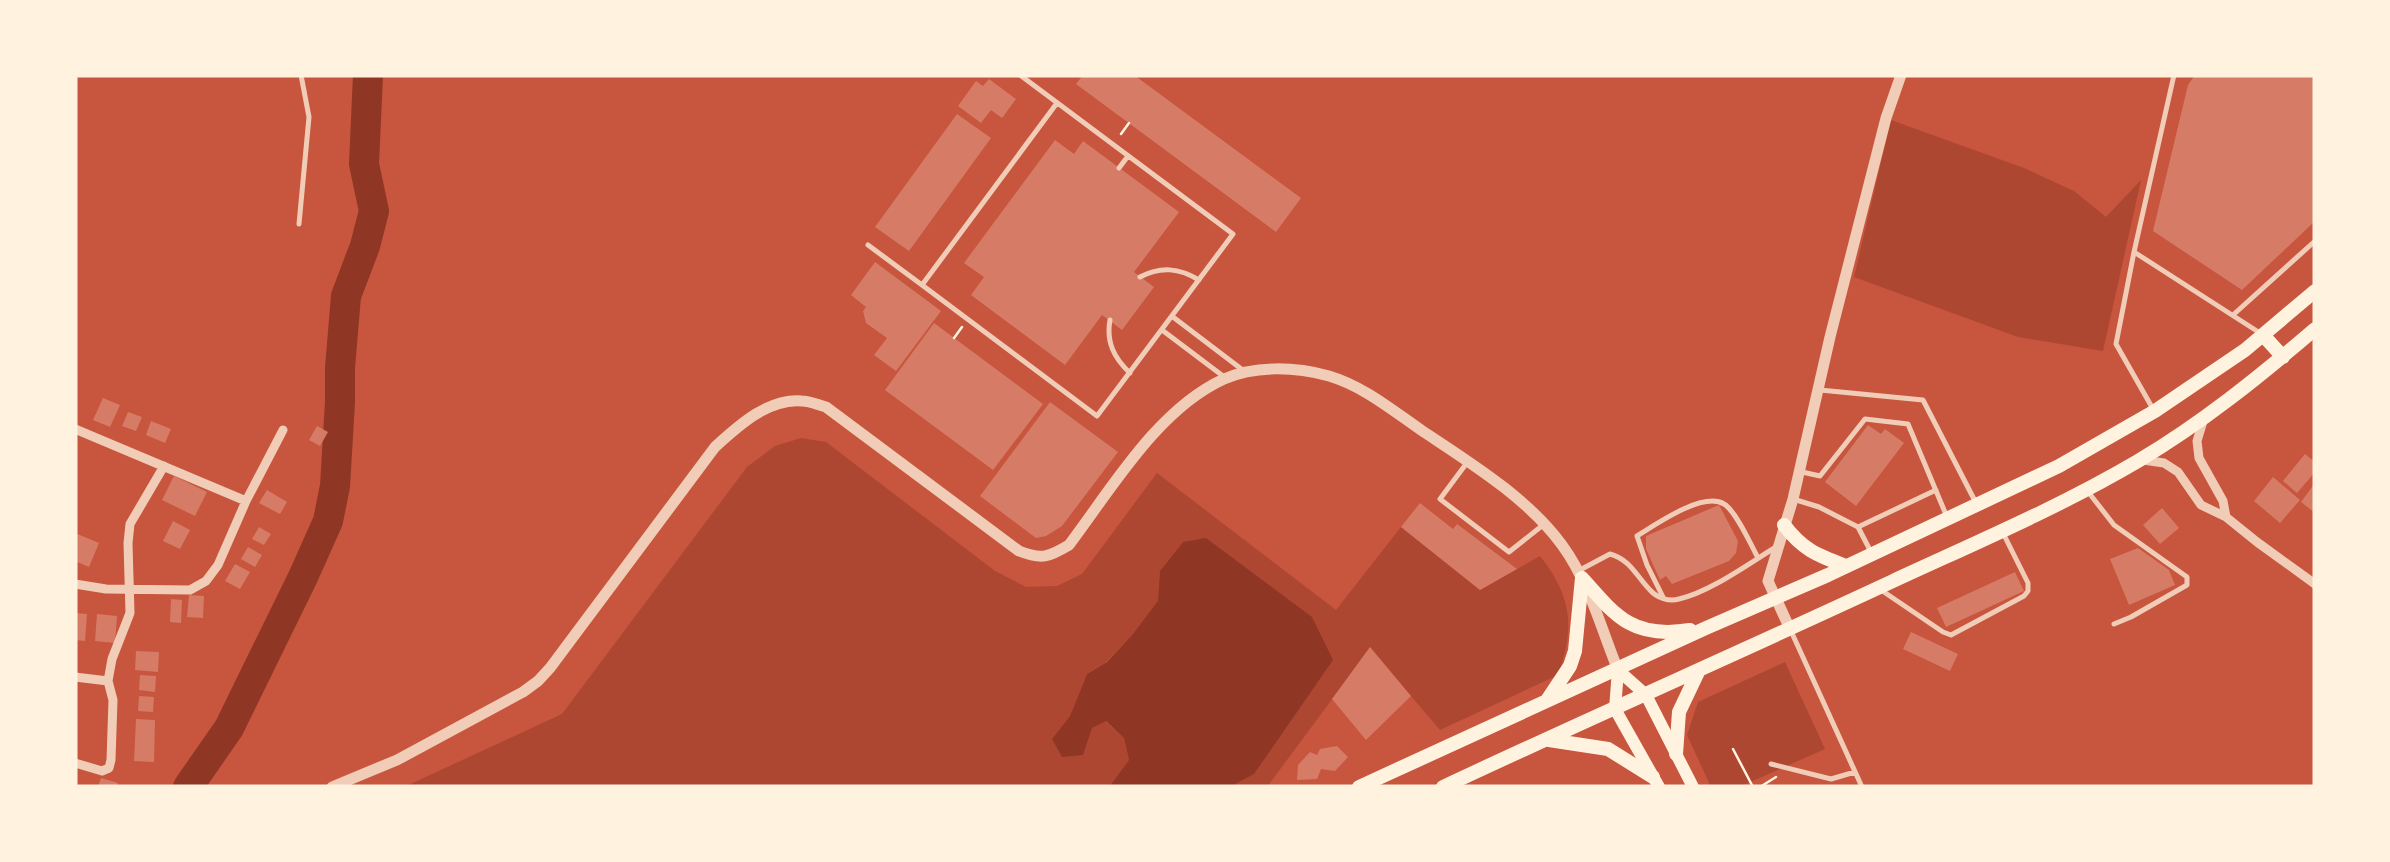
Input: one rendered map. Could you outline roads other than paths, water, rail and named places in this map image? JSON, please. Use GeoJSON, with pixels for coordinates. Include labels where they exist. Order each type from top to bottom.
{"type":"FeatureCollection","features":[{"type":"Feature","properties":{"kind":"main road"},"geometry":{"type":"LineString","coordinates":[[1359,787],[2059,466],[2155,411],[2245,350],[2315,291]]}},
{"type":"Feature","properties":{"kind":"main road"},"geometry":{"type":"LineString","coordinates":[[1443,787],[1463,783],[2086,490],[2205,417],[2315,329]]}},
{"type":"Feature","properties":{"kind":"main road"},"geometry":{"type":"LineString","coordinates":[[2262,335],[2283,357]]}},
{"type":"Feature","properties":{"kind":"main road"},"geometry":{"type":"LineString","coordinates":[[1784,525],[1798,543],[1846,566]]}},
{"type":"Feature","properties":{"kind":"main road"},"geometry":{"type":"LineString","coordinates":[[1580,574],[1613,613],[1648,632],[1667,634],[1706,628]]}},
{"type":"Feature","properties":{"kind":"main road"},"geometry":{"type":"LineString","coordinates":[[1546,701],[1570,666],[1575,651],[1580,574]]}},
{"type":"Feature","properties":{"kind":"main road"},"geometry":{"type":"LineString","coordinates":[[1618,670],[1646,694],[1692,787]]}},
{"type":"Feature","properties":{"kind":"main road"},"geometry":{"type":"LineString","coordinates":[[1618,670],[1614,709],[1656,782]]}},
{"type":"Feature","properties":{"kind":"main road"},"geometry":{"type":"LineString","coordinates":[[1676,754],[1679,712],[1699,670]]}},
{"type":"Feature","properties":{"kind":"main road"},"geometry":{"type":"LineString","coordinates":[[1548,740],[1608,749],[1656,782]]}},
{"type":"Feature","properties":{"kind":"street"},"geometry":{"type":"LineString","coordinates":[[1790,629],[1768,582],[1793,498],[1886,118],[1901,75]]}},
{"type":"Feature","properties":{"kind":"street"},"geometry":{"type":"LineString","coordinates":[[332,787],[397,760],[538,681],[715,447],[742,422],[772,406],[800,400],[826,407],[1019,552],[1034,557],[1051,556],[1069,544],[1139,452],[1194,396],[1226,378],[1246,373],[1290,369],[1332,377],[1380,401],[1468,462],[1545,523],[1580,574],[1618,670]]}},
{"type":"Feature","properties":{"kind":"street"},"geometry":{"type":"LineString","coordinates":[[2205,417],[2197,441],[2199,458],[2223,501],[2226,517]]}},
{"type":"Feature","properties":{"kind":"street"},"geometry":{"type":"LineString","coordinates":[[75,429],[246,501]]}},
{"type":"Feature","properties":{"kind":"street"},"geometry":{"type":"LineString","coordinates":[[75,584],[106,590],[190,590],[206,580],[218,565],[283,430]]}},
{"type":"Feature","properties":{"kind":"street"},"geometry":{"type":"LineString","coordinates":[[2140,460],[2164,463],[2178,472],[2201,505],[2226,517],[2315,584]]}},
{"type":"Feature","properties":{"kind":"street"},"geometry":{"type":"LineString","coordinates":[[75,764],[102,772],[109,768],[113,700],[108,680],[130,613],[130,524],[164,466]]}},
{"type":"Feature","properties":{"kind":"street"},"geometry":{"type":"LineString","coordinates":[[75,678],[108,680]]}},
{"type":"Feature","properties":{"kind":"lane"},"geometry":{"type":"LineString","coordinates":[[300,224],[309,117],[301,75]]}},
{"type":"Feature","properties":{"kind":"lane"},"geometry":{"type":"LineString","coordinates":[[868,246],[1098,416],[1233,234],[1020,75]]}},
{"type":"Feature","properties":{"kind":"lane"},"geometry":{"type":"LineString","coordinates":[[2155,411],[2116,344],[2174,75]]}},
{"type":"Feature","properties":{"kind":"lane"},"geometry":{"type":"LineString","coordinates":[[922,285],[1058,103]]}},
{"type":"Feature","properties":{"kind":"lane"},"geometry":{"type":"LineString","coordinates":[[1119,168],[1128,156]]}},
{"type":"Feature","properties":{"kind":"lane"},"geometry":{"type":"LineString","coordinates":[[2233,315],[2315,241]]}},
{"type":"Feature","properties":{"kind":"lane"},"geometry":{"type":"LineString","coordinates":[[2134,252],[2262,335]]}},
{"type":"Feature","properties":{"kind":"lane"},"geometry":{"type":"LineString","coordinates":[[1140,277],[1153,270],[1173,269],[1199,280]]}},
{"type":"Feature","properties":{"kind":"lane"},"geometry":{"type":"LineString","coordinates":[[1172,316],[1246,373]]}},
{"type":"Feature","properties":{"kind":"lane"},"geometry":{"type":"LineString","coordinates":[[1110,320],[1112,351],[1130,373]]}},
{"type":"Feature","properties":{"kind":"lane"},"geometry":{"type":"LineString","coordinates":[[1162,330],[1226,378]]}},
{"type":"Feature","properties":{"kind":"lane"},"geometry":{"type":"LineString","coordinates":[[1818,390],[1923,400],[1977,506]]}},
{"type":"Feature","properties":{"kind":"lane"},"geometry":{"type":"LineString","coordinates":[[1799,472],[1820,476],[1865,420],[1908,424],[1948,519]]}},
{"type":"Feature","properties":{"kind":"lane"},"geometry":{"type":"LineString","coordinates":[[1468,462],[1440,499],[1508,552],[1545,523]]}},
{"type":"Feature","properties":{"kind":"lane"},"geometry":{"type":"LineString","coordinates":[[1858,527],[1936,490]]}},
{"type":"Feature","properties":{"kind":"lane"},"geometry":{"type":"LineString","coordinates":[[2086,490],[2114,525],[2187,577],[2187,585],[2114,624]]}},
{"type":"Feature","properties":{"kind":"lane"},"geometry":{"type":"LineString","coordinates":[[1793,498],[1858,527],[1872,554]]}},
{"type":"Feature","properties":{"kind":"lane"},"geometry":{"type":"LineString","coordinates":[[1664,598],[1637,536],[1699,502],[1715,500],[1729,508],[1758,558]]}},
{"type":"Feature","properties":{"kind":"lane"},"geometry":{"type":"LineString","coordinates":[[1878,588],[1951,634],[2028,591],[2028,583],[2001,531]]}},
{"type":"Feature","properties":{"kind":"lane"},"geometry":{"type":"LineString","coordinates":[[1580,574],[1610,554],[1618,556],[1629,563],[1652,592],[1674,600],[1711,586],[1778,545]]}},
{"type":"Feature","properties":{"kind":"lane"},"geometry":{"type":"LineString","coordinates":[[1790,629],[1862,787]]}},
{"type":"Feature","properties":{"kind":"lane"},"geometry":{"type":"LineString","coordinates":[[1771,764],[1830,779],[1855,772]]}},
{"type":"Feature","properties":{"kind":"waterway"},"geometry":{"type":"LineString","coordinates":[[188,787],[229,728],[328,521],[335,486],[346,296],[374,211],[364,164],[368,75]]}}]}
